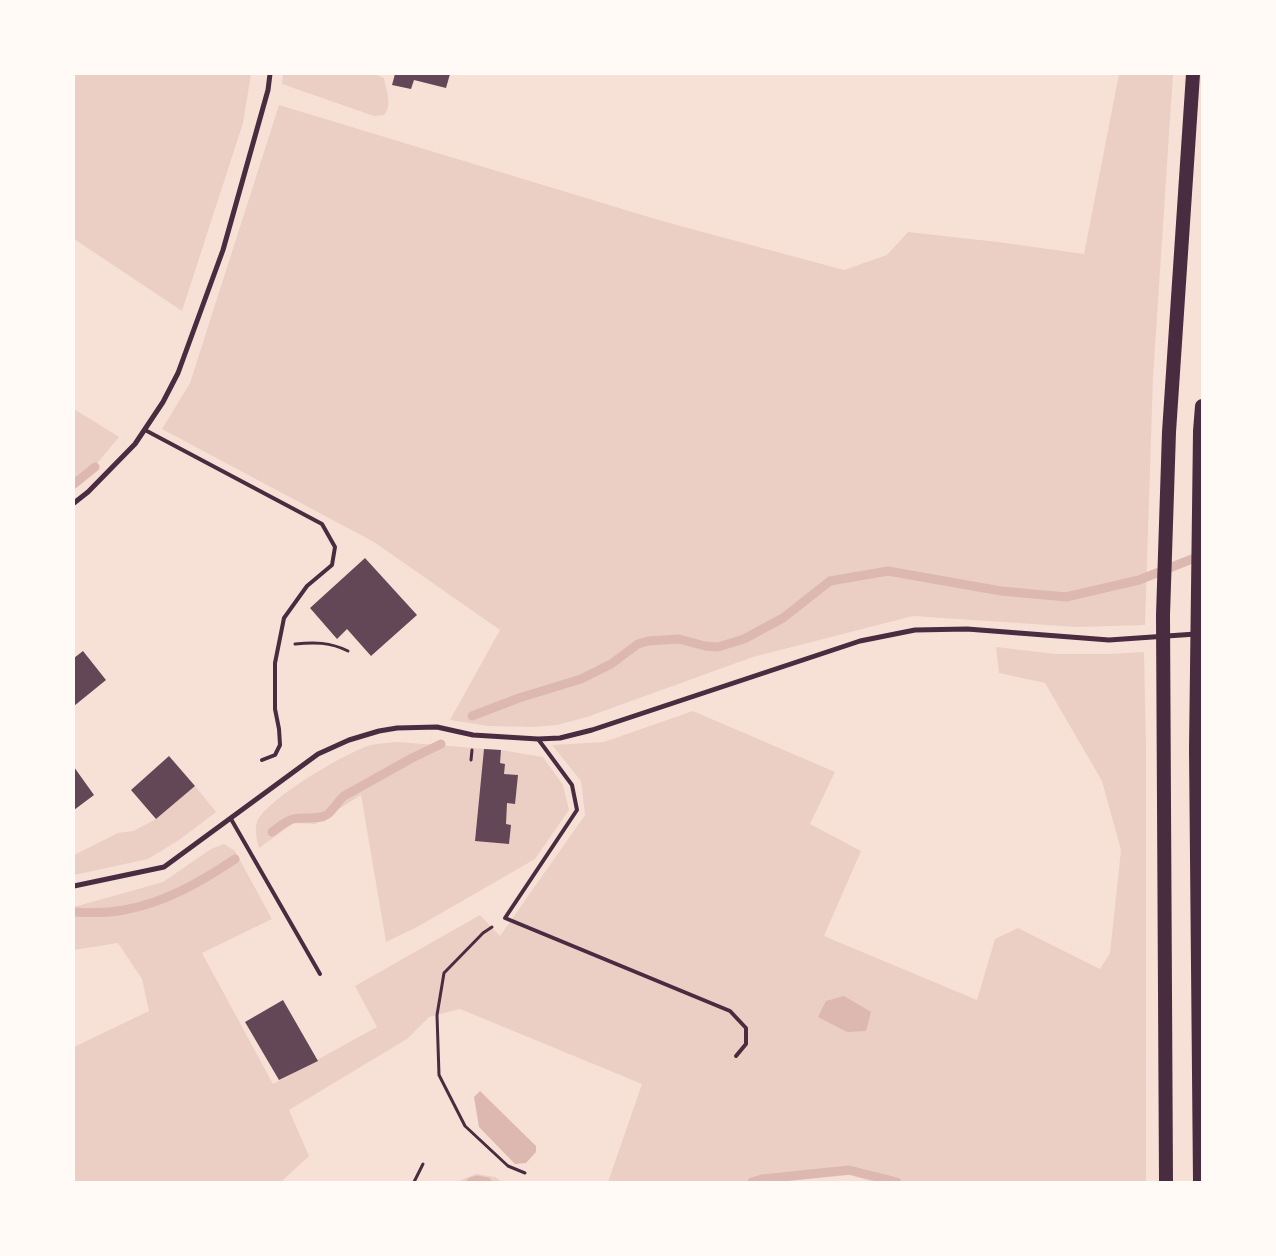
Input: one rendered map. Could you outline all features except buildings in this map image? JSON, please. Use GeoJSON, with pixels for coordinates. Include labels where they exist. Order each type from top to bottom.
{"type":"FeatureCollection","features":[{"type":"Feature","properties":{"kind":"highway"},"geometry":{"type":"LineString","coordinates":[[1166,1182],[1163,615],[1169,432],[1193,74]]}},
{"type":"Feature","properties":{"kind":"highway"},"geometry":{"type":"LineString","coordinates":[[1200,1182],[1196,749],[1202,406]]}},
{"type":"Feature","properties":{"kind":"street"},"geometry":{"type":"LineString","coordinates":[[74,503],[88,492],[145,430],[163,402],[178,373],[223,250],[265,100],[270,74]]}},
{"type":"Feature","properties":{"kind":"street"},"geometry":{"type":"LineString","coordinates":[[74,886],[164,867],[318,754],[349,740],[380,731],[397,728],[437,727],[473,735],[538,739],[560,738],[592,730],[860,641],[915,630],[967,629],[1110,640],[1202,633]]}},
{"type":"Feature","properties":{"kind":"lane"},"geometry":{"type":"LineString","coordinates":[[145,430],[322,524],[335,547],[332,565],[307,586],[284,618],[275,663],[275,710],[280,746],[275,755],[262,760]]}},
{"type":"Feature","properties":{"kind":"lane"},"geometry":{"type":"LineString","coordinates":[[538,739],[572,785],[577,810],[505,918],[730,1011],[746,1028],[746,1044],[736,1056]]}},
{"type":"Feature","properties":{"kind":"lane"},"geometry":{"type":"LineString","coordinates":[[231,819],[320,974]]}},
{"type":"Feature","properties":{"kind":"path"},"geometry":{"type":"LineString","coordinates":[[279,642],[291,644],[314,642],[337,645],[348,651]]}},
{"type":"Feature","properties":{"kind":"path"},"geometry":{"type":"LineString","coordinates":[[505,918],[483,934],[444,973],[436,1015],[439,1075],[465,1126],[508,1166],[525,1173]]}},
{"type":"Feature","properties":{"kind":"path"},"geometry":{"type":"LineString","coordinates":[[414,1182],[423,1164]]}},
{"type":"Feature","properties":{"kind":"shaded area"},"geometry":{"type":"Polygon","coordinates":[[[74,74],[251,74],[243,123],[182,311],[74,239],[74,74]]]}},
{"type":"Feature","properties":{"kind":"shaded area"},"geometry":{"type":"Polygon","coordinates":[[[283,74],[374,74],[384,78],[388,97],[387,111],[384,115],[374,116],[282,84],[283,74]]]}},
{"type":"Feature","properties":{"kind":"shaded area"},"geometry":{"type":"Polygon","coordinates":[[[1119,74],[1173,74],[1153,377],[1145,625],[1077,627],[913,616],[753,657],[587,717],[557,725],[533,727],[488,726],[450,720],[500,630],[374,542],[162,429],[190,383],[279,105],[662,221],[844,270],[887,255],[908,232],[1084,254],[1119,74]]]}},
{"type":"Feature","properties":{"kind":"shaded area"},"geometry":{"type":"Polygon","coordinates":[[[74,409],[119,437],[74,489],[74,409]]]}},
{"type":"Feature","properties":{"kind":"shaded area"},"geometry":{"type":"Polygon","coordinates":[[[996,647],[1056,654],[1144,652],[1146,744],[1146,1182],[873,1182],[850,1175],[778,1182],[608,1182],[642,1084],[460,1009],[429,1017],[407,1039],[289,1110],[309,1156],[281,1182],[74,1182],[74,1047],[149,1011],[142,979],[118,943],[74,950],[74,907],[163,882],[211,849],[224,844],[235,851],[272,919],[202,953],[273,1084],[377,1027],[355,986],[480,915],[500,936],[585,815],[581,781],[552,745],[604,742],[693,711],[835,772],[810,824],[861,851],[824,936],[977,1000],[995,939],[1018,928],[1100,969],[1110,953],[1121,850],[1102,781],[1045,683],[999,673],[996,647]]]}},
{"type":"Feature","properties":{"kind":"shaded area"},"geometry":{"type":"Polygon","coordinates":[[[398,742],[501,750],[543,757],[563,785],[569,810],[535,859],[419,926],[386,942],[361,795],[315,824],[294,823],[259,848],[256,828],[257,822],[263,813],[275,802],[327,766],[371,745],[398,742]]]}},
{"type":"Feature","properties":{"kind":"shaded area"},"geometry":{"type":"Polygon","coordinates":[[[195,786],[216,812],[179,840],[148,859],[74,875],[74,855],[118,833],[133,831],[156,819],[195,786]]]}},
{"type":"Feature","properties":{"kind":"shaded area"},"geometry":{"type":"Polygon","coordinates":[[[844,996],[871,1012],[866,1031],[847,1032],[818,1017],[826,1001],[844,996]]]}},
{"type":"Feature","properties":{"kind":"shaded area"},"geometry":{"type":"Polygon","coordinates":[[[480,1091],[536,1146],[536,1152],[526,1163],[515,1164],[479,1127],[474,1097],[480,1091]]]}},
{"type":"Feature","properties":{"kind":"shaded area"},"geometry":{"type":"Polygon","coordinates":[[[476,1174],[495,1177],[502,1182],[456,1182],[476,1174]]]}},
{"type":"Feature","properties":{"kind":"waterway"},"geometry":{"type":"LineString","coordinates":[[74,484],[95,467]]}},
{"type":"Feature","properties":{"kind":"waterway"},"geometry":{"type":"LineString","coordinates":[[472,716],[519,698],[581,679],[611,664],[638,644],[648,641],[679,639],[705,646],[718,647],[744,639],[783,618],[830,581],[888,571],[1001,591],[1066,597],[1139,580],[1202,555]]}},
{"type":"Feature","properties":{"kind":"waterway"},"geometry":{"type":"LineString","coordinates":[[272,832],[293,819],[315,818],[330,813],[344,796],[441,744]]}},
{"type":"Feature","properties":{"kind":"waterway"},"geometry":{"type":"LineString","coordinates":[[74,912],[118,911],[139,907],[168,897],[209,876],[235,859]]}},
{"type":"Feature","properties":{"kind":"waterway"},"geometry":{"type":"LineString","coordinates":[[752,1182],[762,1179],[849,1170],[897,1182]]}},
{"type":"Feature","properties":{"kind":"waterway"},"geometry":{"type":"LineString","coordinates":[[471,1182],[477,1180],[487,1182]]}}]}
